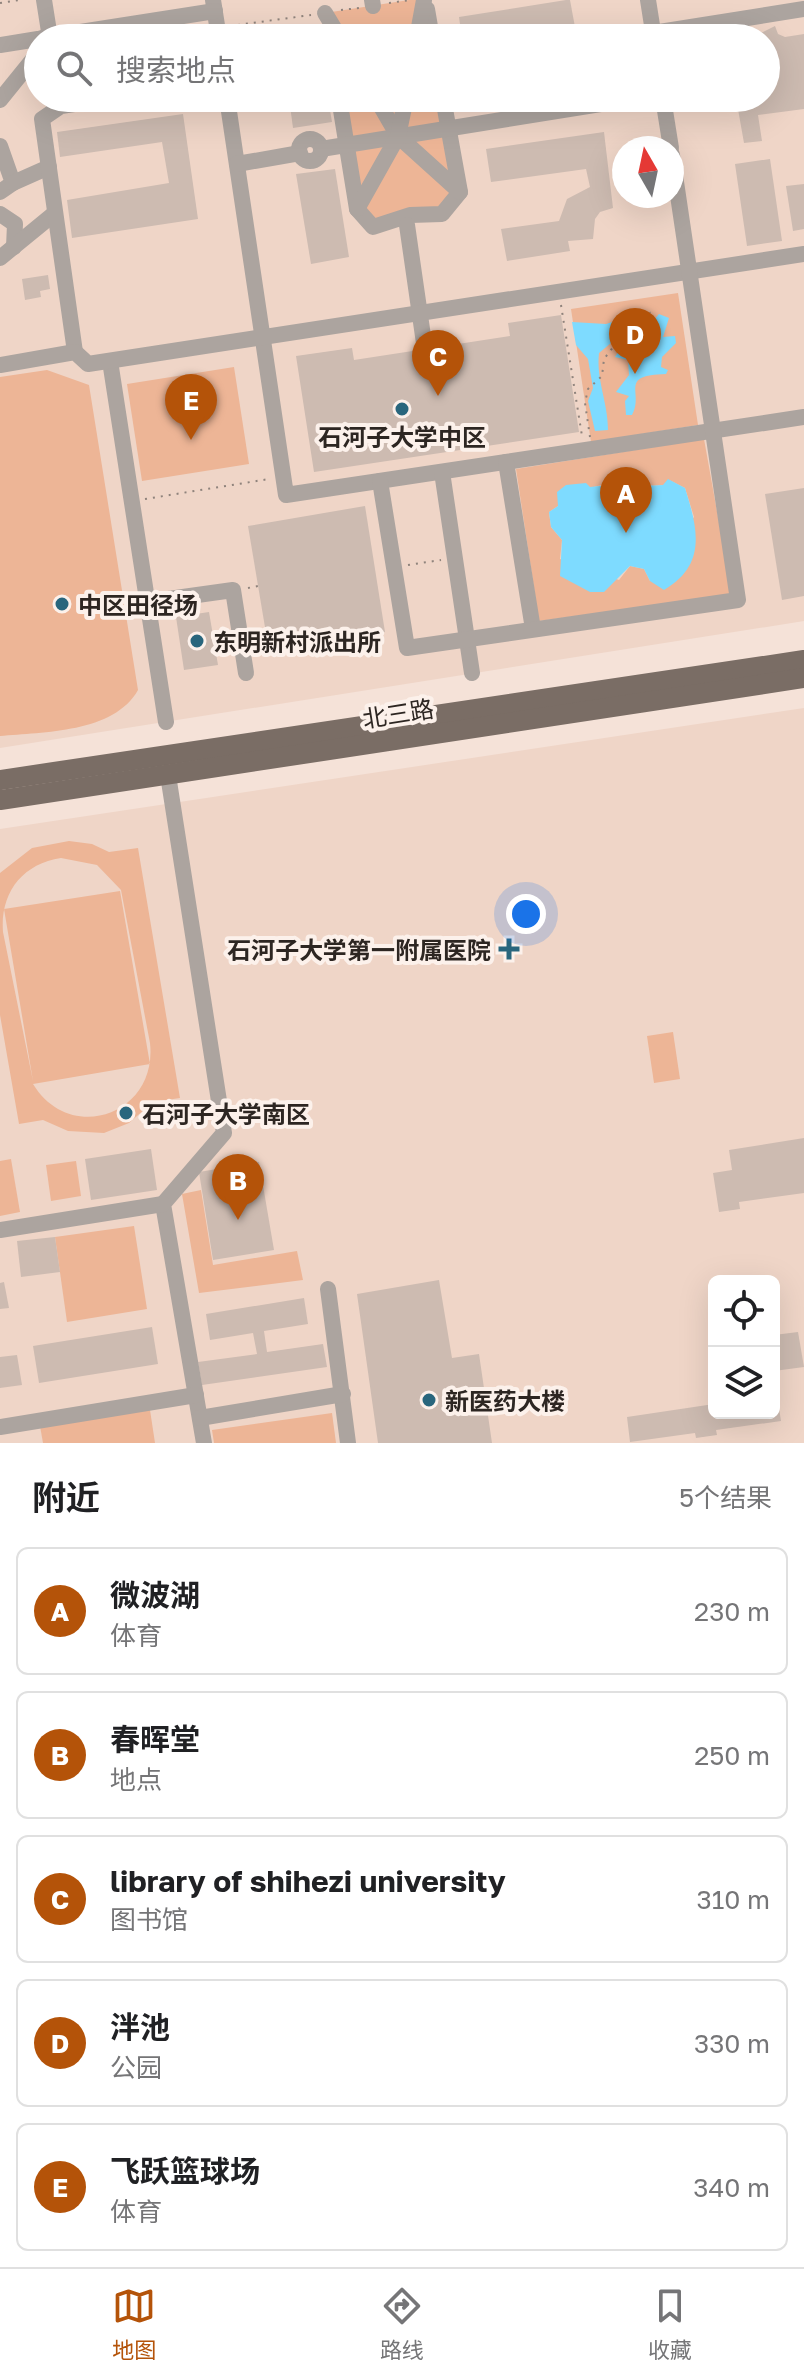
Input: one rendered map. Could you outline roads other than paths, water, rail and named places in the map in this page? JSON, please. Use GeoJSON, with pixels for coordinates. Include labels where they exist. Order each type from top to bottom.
{"type":"FeatureCollection","features":[{"type":"Feature","properties":{"kind":"main road","name":"北三路"},"geometry":{"type":"LineString","coordinates":[[0,780],[804,660]]}},
{"type":"Feature","properties":{"kind":"main road","name":"北三路"},"geometry":{"type":"LineString","coordinates":[[0,800],[804,678]]}},
{"type":"Feature","properties":{"kind":"street"},"geometry":{"type":"LineString","coordinates":[[44,0],[45,24]]}},
{"type":"Feature","properties":{"kind":"street"},"geometry":{"type":"LineString","coordinates":[[420,24],[425,0]]}},
{"type":"Feature","properties":{"kind":"street"},"geometry":{"type":"LineString","coordinates":[[425,0],[429,24]]}},
{"type":"Feature","properties":{"kind":"street"},"geometry":{"type":"LineString","coordinates":[[648,0],[651,24]]}},
{"type":"Feature","properties":{"kind":"street"},"geometry":{"type":"LineString","coordinates":[[120,24],[214,6]]}},
{"type":"Feature","properties":{"kind":"street"},"geometry":{"type":"LineString","coordinates":[[720,24],[804,9]]}},
{"type":"Feature","properties":{"kind":"street"},"geometry":{"type":"LineString","coordinates":[[327,24],[325,13],[332,24]]}},
{"type":"Feature","properties":{"kind":"street"},"geometry":{"type":"LineString","coordinates":[[0,45],[24,41]]}},
{"type":"Feature","properties":{"kind":"street"},"geometry":{"type":"LineString","coordinates":[[0,100],[24,70]]}},
{"type":"Feature","properties":{"kind":"street"},"geometry":{"type":"LineString","coordinates":[[49,112],[42,119],[75,352],[88,364],[804,254]]}},
{"type":"Feature","properties":{"kind":"street"},"geometry":{"type":"LineString","coordinates":[[229,112],[286,495],[804,417]]}},
{"type":"Feature","properties":{"kind":"street"},"geometry":{"type":"LineString","coordinates":[[341,112],[357,209],[373,227],[410,215],[442,214],[460,192],[445,112]]}},
{"type":"Feature","properties":{"kind":"street"},"geometry":{"type":"LineString","coordinates":[[384,112],[398,136],[460,192]]}},
{"type":"Feature","properties":{"kind":"street"},"geometry":{"type":"LineString","coordinates":[[357,209],[398,136],[403,112]]}},
{"type":"Feature","properties":{"kind":"street"},"geometry":{"type":"LineString","coordinates":[[237,164],[300,153],[312,160],[321,149],[549,112]]}},
{"type":"Feature","properties":{"kind":"street"},"geometry":{"type":"LineString","coordinates":[[665,112],[669,136]]}},
{"type":"Feature","properties":{"kind":"street"},"geometry":{"type":"LineString","coordinates":[[0,146],[6,188],[49,167]]}},
{"type":"Feature","properties":{"kind":"street"},"geometry":{"type":"LineString","coordinates":[[380,481],[407,648],[738,600],[680,208]]}},
{"type":"Feature","properties":{"kind":"street"},"geometry":{"type":"LineString","coordinates":[[7,253],[55,213]]}},
{"type":"Feature","properties":{"kind":"street"},"geometry":{"type":"LineString","coordinates":[[0,214],[15,224],[7,253]]}},
{"type":"Feature","properties":{"kind":"street"},"geometry":{"type":"LineString","coordinates":[[407,225],[425,350]]}},
{"type":"Feature","properties":{"kind":"street"},"geometry":{"type":"LineString","coordinates":[[0,365],[75,352]]}},
{"type":"Feature","properties":{"kind":"street"},"geometry":{"type":"LineString","coordinates":[[110,361],[166,722]]}},
{"type":"Feature","properties":{"kind":"street"},"geometry":{"type":"LineString","coordinates":[[506,462],[533,629]]}},
{"type":"Feature","properties":{"kind":"street"},"geometry":{"type":"LineString","coordinates":[[442,472],[472,673]]}},
{"type":"Feature","properties":{"kind":"street"},"geometry":{"type":"LineString","coordinates":[[147,602],[233,590],[246,673]]}},
{"type":"Feature","properties":{"kind":"street"},"geometry":{"type":"LineString","coordinates":[[0,1230],[163,1204],[224,1133],[168,775]]}},
{"type":"Feature","properties":{"kind":"street"},"geometry":{"type":"LineString","coordinates":[[163,1204],[204,1443]]}},
{"type":"Feature","properties":{"kind":"street"},"geometry":{"type":"LineString","coordinates":[[328,1289],[348,1443]]}},
{"type":"Feature","properties":{"kind":"street"},"geometry":{"type":"LineString","coordinates":[[200,1418],[343,1394]]}},
{"type":"Feature","properties":{"kind":"street"},"geometry":{"type":"LineString","coordinates":[[0,1427],[196,1395]]}},
{"type":"Feature","properties":{"kind":"water"},"geometry":{"type":"Polygon","coordinates":[[[638,314],[650,327],[647,337],[613,334],[610,336],[611,343],[599,353],[608,430],[595,431],[588,401],[593,388],[588,359],[576,345],[572,322],[606,324],[638,314]]]}},
{"type":"Feature","properties":{"kind":"water"},"geometry":{"type":"Polygon","coordinates":[[[659,314],[669,318],[663,337],[675,336],[676,343],[662,357],[661,367],[668,370],[666,374],[651,375],[637,382],[635,407],[632,415],[626,415],[625,401],[629,396],[616,392],[629,375],[628,360],[615,357],[625,341],[648,345],[656,342],[654,320],[659,314]]]}},
{"type":"Feature","properties":{"kind":"water"},"geometry":{"type":"Polygon","coordinates":[[[668,479],[685,488],[695,532],[693,558],[678,580],[664,590],[650,581],[644,569],[630,566],[604,592],[590,592],[560,576],[562,540],[551,527],[549,512],[558,506],[557,492],[566,485],[663,485],[668,479]]]}},
{"type":"Feature","properties":{"kind":"place","name":"泮池"},"geometry":{"type":"Point","coordinates":[635,374]}},
{"type":"Feature","properties":{"kind":"place","name":"library of shihezi university"},"geometry":{"type":"Point","coordinates":[438,396]}},
{"type":"Feature","properties":{"kind":"place","name":"石河子大学中区"},"geometry":{"type":"Point","coordinates":[402,409]}},
{"type":"Feature","properties":{"kind":"place","name":"飞跃篮球场"},"geometry":{"type":"Point","coordinates":[191,440]}},
{"type":"Feature","properties":{"kind":"place","name":"微波湖"},"geometry":{"type":"Point","coordinates":[626,533]}},
{"type":"Feature","properties":{"kind":"place","name":"中区田径场"},"geometry":{"type":"Point","coordinates":[62,604]}},
{"type":"Feature","properties":{"kind":"place","name":"东明新村派出所"},"geometry":{"type":"Point","coordinates":[197,641]}},
{"type":"Feature","properties":{"kind":"place","name":"石河子大学第一附属医院"},"geometry":{"type":"Point","coordinates":[509,949]}},
{"type":"Feature","properties":{"kind":"place","name":"石河子大学南区"},"geometry":{"type":"Point","coordinates":[126,1113]}},
{"type":"Feature","properties":{"kind":"place","name":"春晖堂"},"geometry":{"type":"Point","coordinates":[238,1220]}},
{"type":"Feature","properties":{"kind":"place","name":"新医药大楼"},"geometry":{"type":"Point","coordinates":[429,1400]}}]}
